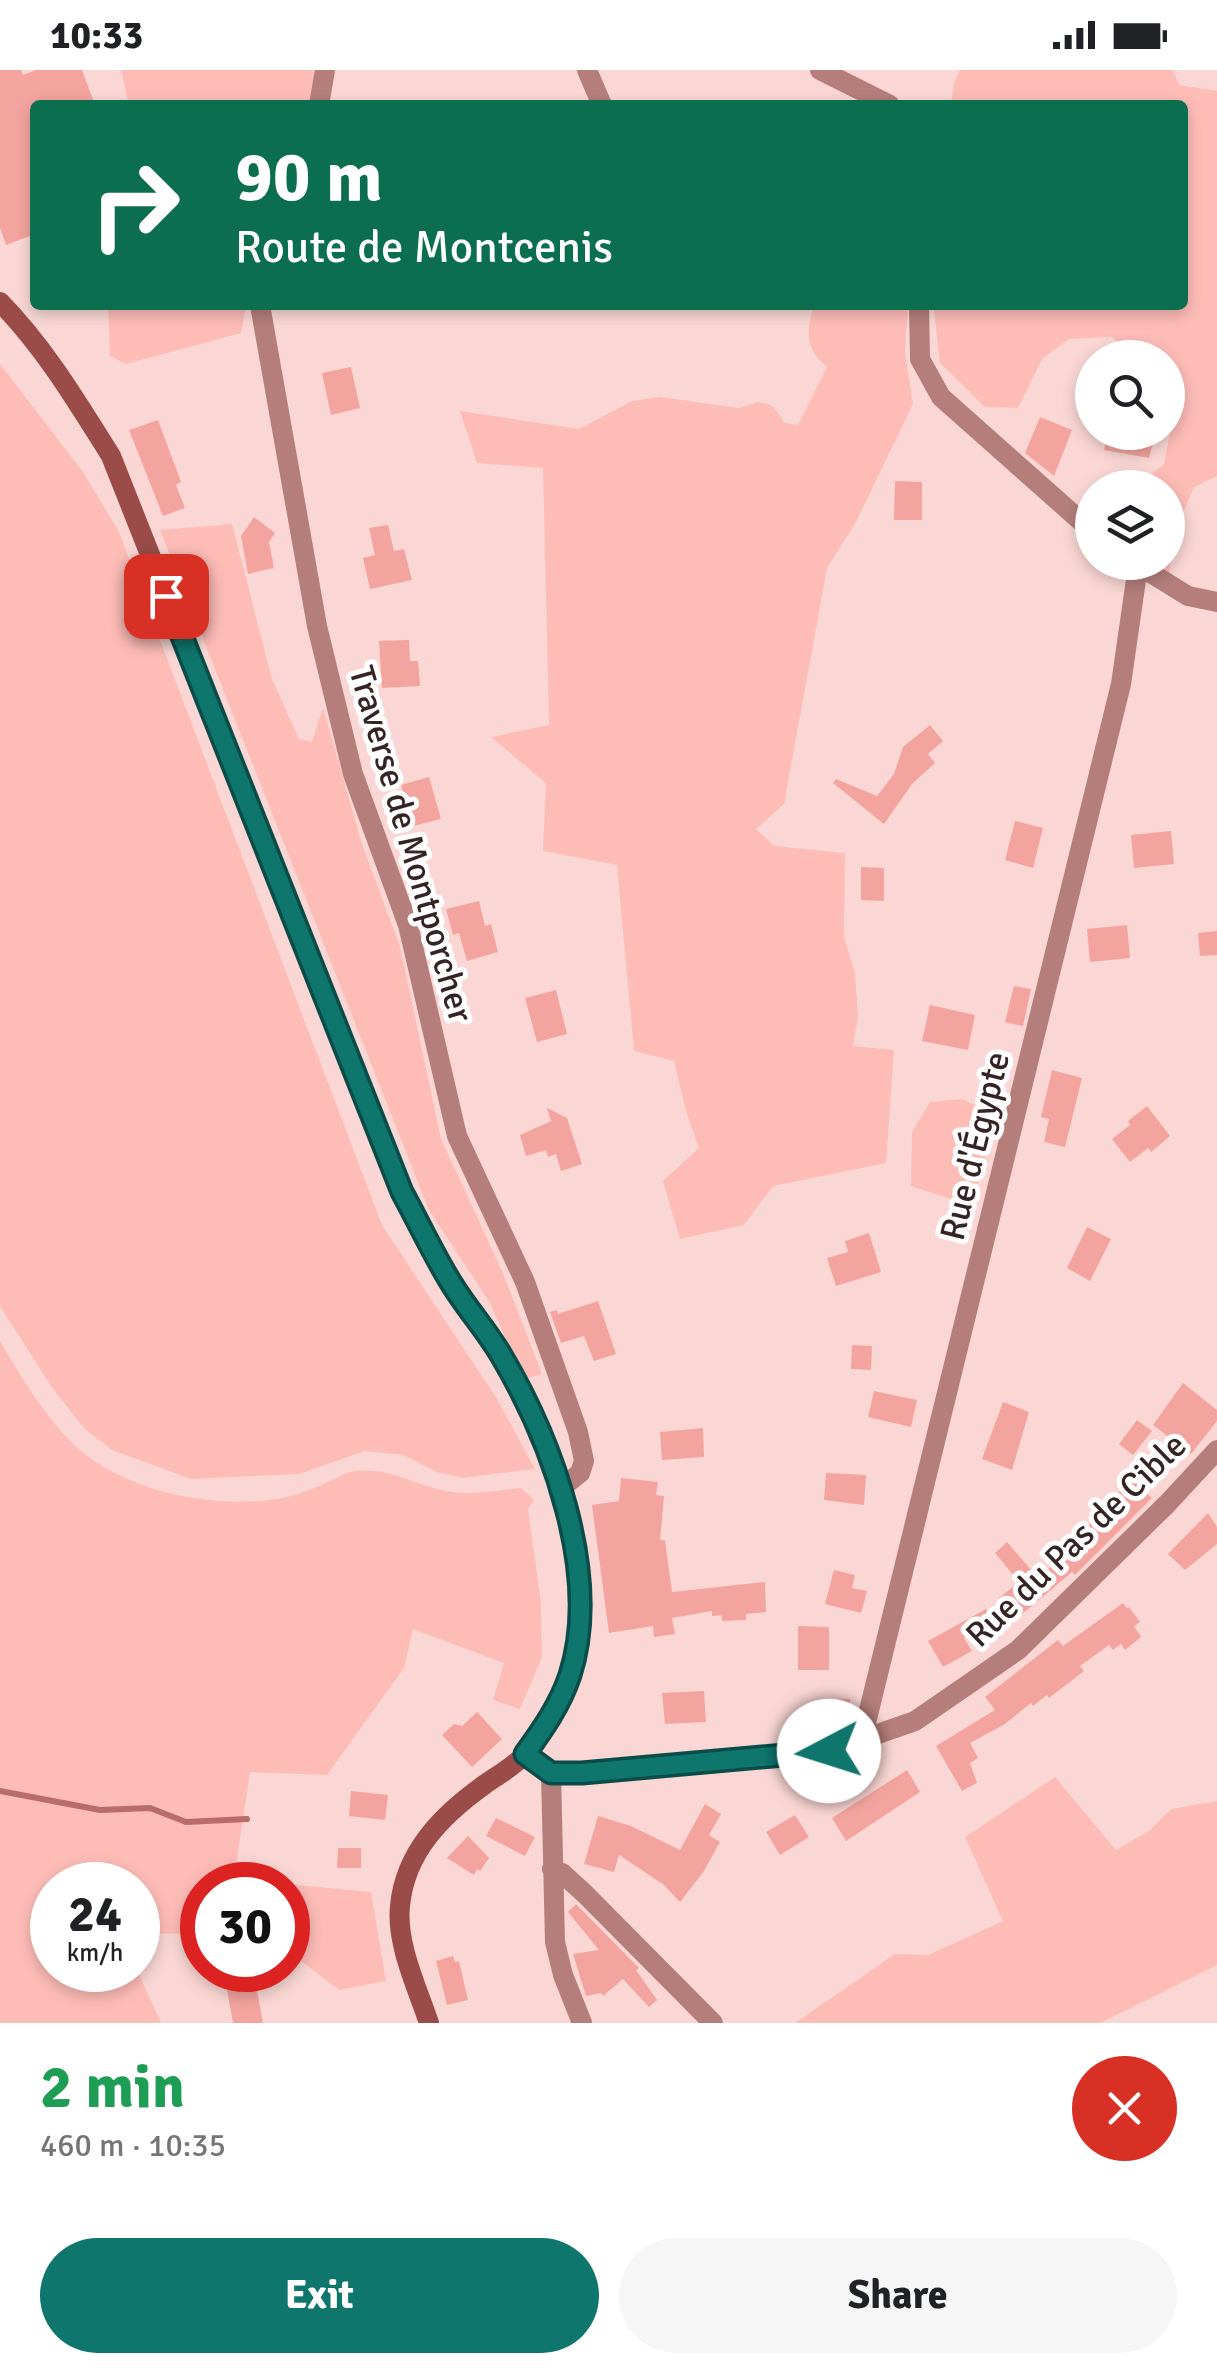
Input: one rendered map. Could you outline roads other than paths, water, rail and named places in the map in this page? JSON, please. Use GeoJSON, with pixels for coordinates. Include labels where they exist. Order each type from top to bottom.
{"type":"FeatureCollection","features":[{"type":"Feature","properties":{"kind":"main road"},"geometry":{"type":"LineString","coordinates":[[0,302],[22,324],[64,380],[111,456],[402,1192],[452,1284],[501,1356],[540,1434],[572,1534],[580,1597],[576,1652],[551,1719],[520,1759],[435,1826],[415,1854],[406,1876],[400,1906],[401,1933],[429,2023]]}},
{"type":"Feature","properties":{"kind":"street"},"geometry":{"type":"LineString","coordinates":[[320,100],[325,70]]}},
{"type":"Feature","properties":{"kind":"street"},"geometry":{"type":"LineString","coordinates":[[587,70],[601,100]]}},
{"type":"Feature","properties":{"kind":"street"},"geometry":{"type":"LineString","coordinates":[[820,70],[880,100]]}},
{"type":"Feature","properties":{"kind":"street","name":"Traverse de Montporcher"},"geometry":{"type":"LineString","coordinates":[[261,310],[316,626],[353,774],[408,925],[457,1136],[525,1282],[578,1432],[584,1461],[580,1474],[560,1489]]}},
{"type":"Feature","properties":{"kind":"street"},"geometry":{"type":"LineString","coordinates":[[919,310],[920,359],[941,396],[1075,516]]}},
{"type":"Feature","properties":{"kind":"street","name":"Rue d'Égypte"},"geometry":{"type":"LineString","coordinates":[[862,1740],[1122,684],[1133,580]]}},
{"type":"Feature","properties":{"kind":"street"},"geometry":{"type":"LineString","coordinates":[[1162,580],[1188,596],[1217,602]]}},
{"type":"Feature","properties":{"kind":"street","name":"Rue du Pas de Cible"},"geometry":{"type":"LineString","coordinates":[[551,1773],[829,1751],[915,1722],[1018,1650],[1168,1504],[1217,1450]]}},
{"type":"Feature","properties":{"kind":"street"},"geometry":{"type":"LineString","coordinates":[[520,1759],[551,1773],[554,1942],[582,2023]]}},
{"type":"Feature","properties":{"kind":"street"},"geometry":{"type":"LineString","coordinates":[[552,1870],[562,1873],[585,1894],[713,2023]]}},
{"type":"Feature","properties":{"kind":"waterway"},"geometry":{"type":"LineString","coordinates":[[0,1791],[100,1810],[150,1808],[186,1822],[247,1819]]}}]}
